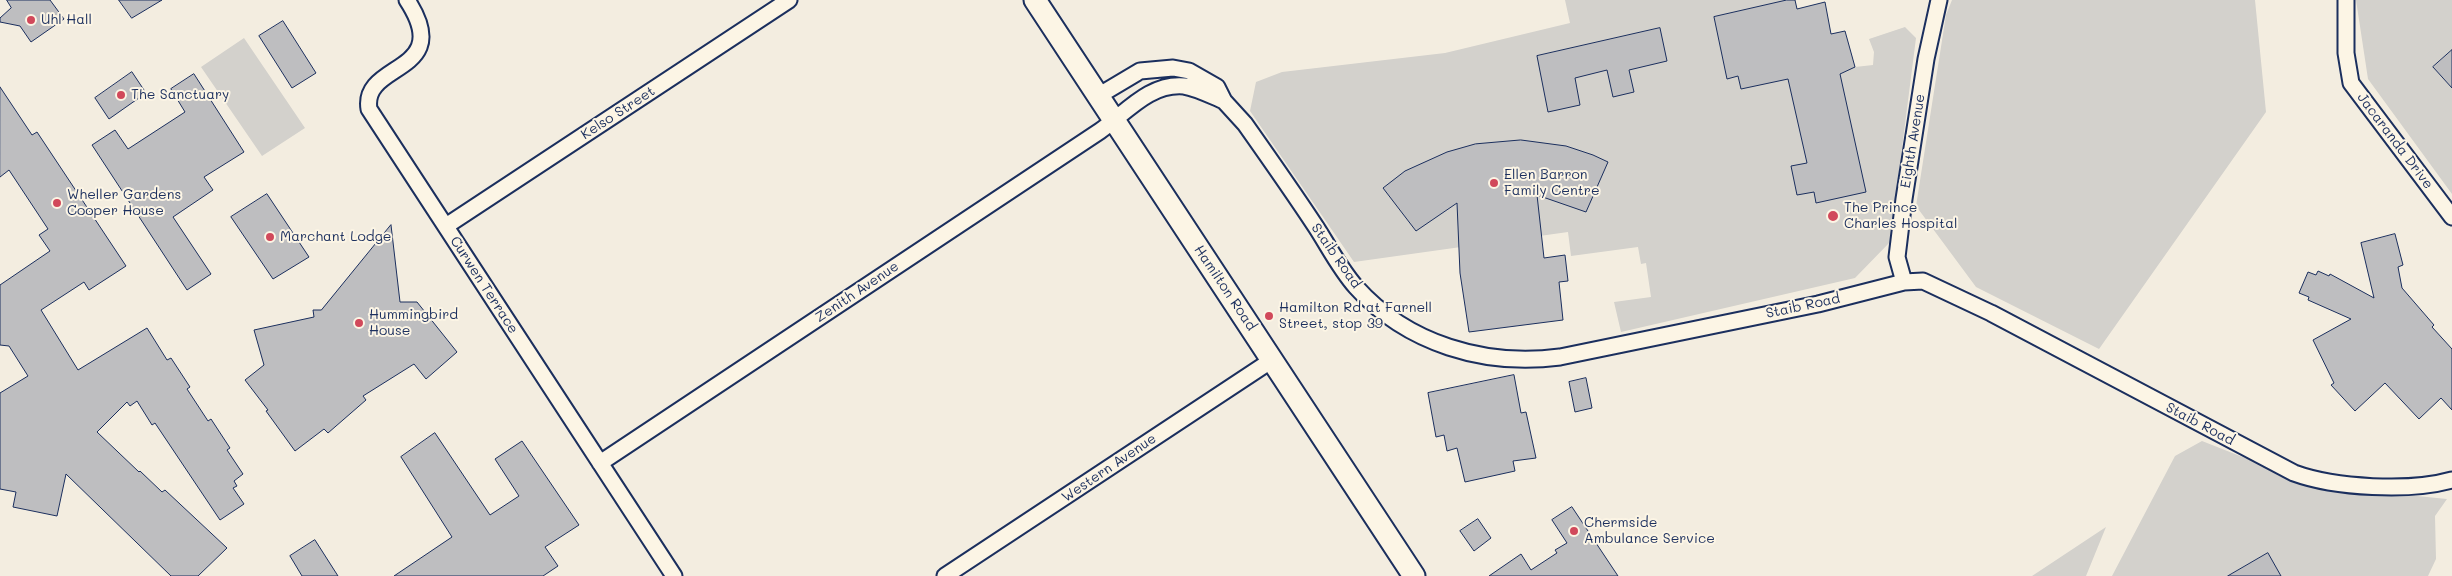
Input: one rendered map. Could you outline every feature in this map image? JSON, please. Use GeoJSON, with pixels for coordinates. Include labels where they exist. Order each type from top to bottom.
{"type":"FeatureCollection","features":[{"type":"Feature","properties":{"kind":"main road","name":"Hamilton Road"},"geometry":{"type":"LineString","coordinates":[[1035,0],[1414,576]]}},
{"type":"Feature","properties":{"kind":"street","name":"Curwen Terrace"},"geometry":{"type":"LineString","coordinates":[[407,0],[421,27],[419,47],[406,64],[373,87],[367,100],[369,109],[674,576]]}},
{"type":"Feature","properties":{"kind":"street","name":"Kelso Street"},"geometry":{"type":"LineString","coordinates":[[446,226],[789,0]]}},
{"type":"Feature","properties":{"kind":"street","name":"Eighth Avenue"},"geometry":{"type":"LineString","coordinates":[[1904,282],[1897,257],[1904,199],[1926,58],[1940,0]]}},
{"type":"Feature","properties":{"kind":"street","name":"Jacaranda Drive"},"geometry":{"type":"LineString","coordinates":[[2346,0],[2346,53],[2351,83],[2452,217]]}},
{"type":"Feature","properties":{"kind":"street","name":"Staib Road"},"geometry":{"type":"LineString","coordinates":[[1098,96],[1140,71],[1173,68],[1188,71],[1217,87],[1224,101],[1245,124],[1344,272],[1371,302],[1390,318],[1423,338],[1464,353],[1528,360],[1560,357],[1818,304],[1904,282],[1923,281],[1991,313],[2301,475],[2324,481],[2414,487],[2452,480]]}},
{"type":"Feature","properties":{"kind":"street","name":"Staib Road"},"geometry":{"type":"LineString","coordinates":[[1114,121],[1137,101],[1159,89],[1171,86],[1185,86],[1224,101]]}},
{"type":"Feature","properties":{"kind":"street","name":"Zenith Avenue"},"geometry":{"type":"LineString","coordinates":[[600,463],[1114,121]]}},
{"type":"Feature","properties":{"kind":"street","name":"Western Avenue"},"geometry":{"type":"LineString","coordinates":[[945,576],[1272,360]]}},
{"type":"Feature","properties":{"kind":"shaded area"},"geometry":{"type":"Polygon","coordinates":[[[1565,0],[1795,0],[1797,9],[1831,34],[1845,31],[1855,67],[1873,65],[1874,52],[1869,39],[1905,27],[1916,38],[1890,242],[1855,278],[1621,332],[1614,302],[1651,297],[1646,263],[1641,264],[1638,247],[1571,256],[1568,232],[1354,262],[1250,111],[1256,82],[1282,72],[1445,53],[1570,23],[1565,0]]]}},
{"type":"Feature","properties":{"kind":"shaded area"},"geometry":{"type":"Polygon","coordinates":[[[1952,0],[2255,0],[2266,112],[2099,349],[1976,287],[1916,206],[1946,15],[1952,0]]]}},
{"type":"Feature","properties":{"kind":"shaded area"},"geometry":{"type":"Polygon","coordinates":[[[2356,0],[2452,0],[2452,50],[2433,67],[2452,88],[2452,194],[2368,79],[2356,0]]]}},
{"type":"Feature","properties":{"kind":"shaded area"},"geometry":{"type":"Polygon","coordinates":[[[244,38],[305,128],[262,156],[201,67],[244,38]]]}},
{"type":"Feature","properties":{"kind":"shaded area"},"geometry":{"type":"Polygon","coordinates":[[[2202,441],[2316,486],[2447,499],[2435,516],[2436,559],[2428,576],[2112,576],[2175,456],[2202,441]]]}},
{"type":"Feature","properties":{"kind":"shaded area"},"geometry":{"type":"Polygon","coordinates":[[[2106,527],[2086,576],[2032,576],[2106,527]]]}},
{"type":"Feature","properties":{"kind":"building","name":"Uhl Hall"},"geometry":{"type":"Polygon","coordinates":[[[7,0],[50,0],[64,19],[31,42],[20,26],[0,22],[0,18],[11,8],[7,0]]]}},
{"type":"Feature","properties":{"kind":"building"},"geometry":{"type":"Polygon","coordinates":[[[119,0],[162,0],[132,18],[119,0]]]}},
{"type":"Feature","properties":{"kind":"building"},"geometry":{"type":"Polygon","coordinates":[[[1787,0],[1795,0],[1797,9],[1825,2],[1831,34],[1845,31],[1855,67],[1840,74],[1866,192],[1816,203],[1814,192],[1797,195],[1791,166],[1807,163],[1788,79],[1741,89],[1738,76],[1727,79],[1714,17],[1787,0]]]}},
{"type":"Feature","properties":{"kind":"building"},"geometry":{"type":"Polygon","coordinates":[[[283,21],[316,73],[292,88],[259,36],[283,21]]]}},
{"type":"Feature","properties":{"kind":"building"},"geometry":{"type":"Polygon","coordinates":[[[1660,28],[1667,61],[1629,70],[1634,92],[1613,97],[1607,70],[1575,78],[1580,105],[1548,112],[1537,56],[1660,28]]]}},
{"type":"Feature","properties":{"kind":"building"},"geometry":{"type":"Polygon","coordinates":[[[2452,50],[2452,88],[2433,67],[2452,50]]]}},
{"type":"Feature","properties":{"kind":"building","name":"The Sanctuary"},"geometry":{"type":"Polygon","coordinates":[[[132,72],[146,93],[109,119],[95,98],[132,72]]]}},
{"type":"Feature","properties":{"kind":"building"},"geometry":{"type":"Polygon","coordinates":[[[194,74],[244,152],[204,177],[213,190],[173,217],[211,274],[187,290],[92,145],[115,130],[128,149],[185,112],[171,89],[194,74]]]}},
{"type":"Feature","properties":{"kind":"building"},"geometry":{"type":"Polygon","coordinates":[[[0,87],[32,135],[37,132],[126,266],[89,290],[84,282],[41,310],[78,370],[147,328],[167,360],[171,358],[190,387],[187,389],[208,421],[211,419],[230,448],[227,450],[243,474],[234,481],[237,486],[233,488],[244,504],[220,520],[155,423],[152,425],[137,401],[130,406],[127,402],[97,432],[162,492],[165,490],[227,548],[198,576],[171,576],[66,474],[57,516],[13,507],[16,492],[0,489],[0,393],[28,376],[9,346],[0,345],[0,285],[50,251],[39,235],[48,229],[9,170],[0,177],[0,87]]]}},
{"type":"Feature","properties":{"kind":"building"},"geometry":{"type":"Polygon","coordinates":[[[1521,140],[1566,146],[1608,162],[1586,212],[1537,195],[1544,258],[1565,255],[1568,281],[1559,282],[1563,320],[1469,332],[1460,273],[1457,203],[1416,231],[1383,188],[1405,171],[1447,152],[1475,144],[1521,140]]]}},
{"type":"Feature","properties":{"kind":"building","name":"Marchant Lodge"},"geometry":{"type":"Polygon","coordinates":[[[267,194],[309,257],[273,279],[231,217],[267,194]]]}},
{"type":"Feature","properties":{"kind":"building","name":"Hummingbird House"},"geometry":{"type":"Polygon","coordinates":[[[391,225],[400,302],[417,302],[457,352],[426,379],[414,364],[363,396],[366,400],[328,433],[324,429],[295,451],[266,411],[268,410],[245,380],[264,365],[254,330],[314,317],[313,310],[321,310],[391,225]]]}},
{"type":"Feature","properties":{"kind":"building"},"geometry":{"type":"Polygon","coordinates":[[[2395,234],[2403,265],[2398,267],[2402,288],[2434,325],[2432,327],[2452,349],[2452,410],[2441,398],[2419,419],[2385,383],[2355,411],[2331,385],[2334,383],[2313,340],[2351,319],[2308,300],[2309,297],[2299,293],[2308,272],[2316,275],[2318,271],[2329,276],[2330,274],[2374,298],[2361,243],[2395,234]]]}},
{"type":"Feature","properties":{"kind":"building"},"geometry":{"type":"Polygon","coordinates":[[[1514,375],[1521,413],[1526,412],[1536,458],[1513,461],[1515,471],[1465,482],[1457,448],[1447,451],[1444,435],[1436,437],[1428,393],[1514,375]]]}},
{"type":"Feature","properties":{"kind":"building"},"geometry":{"type":"Polygon","coordinates":[[[1586,378],[1592,408],[1575,412],[1569,382],[1586,378]]]}},
{"type":"Feature","properties":{"kind":"building"},"geometry":{"type":"Polygon","coordinates":[[[435,433],[490,515],[519,496],[495,459],[522,441],[579,525],[545,547],[558,566],[543,576],[394,576],[452,537],[401,457],[435,433]]]}},
{"type":"Feature","properties":{"kind":"building","name":"Chermside Ambulance Service"},"geometry":{"type":"Polygon","coordinates":[[[1572,507],[1618,576],[1489,576],[1521,554],[1531,570],[1557,553],[1555,550],[1567,543],[1552,520],[1572,507]]]}},
{"type":"Feature","properties":{"kind":"building"},"geometry":{"type":"Polygon","coordinates":[[[1478,519],[1491,538],[1474,551],[1460,531],[1478,519]]]}},
{"type":"Feature","properties":{"kind":"building"},"geometry":{"type":"Polygon","coordinates":[[[315,540],[338,576],[302,576],[290,556],[315,540]]]}},
{"type":"Feature","properties":{"kind":"building"},"geometry":{"type":"Polygon","coordinates":[[[2268,553],[2281,576],[2228,576],[2268,553]]]}},
{"type":"Feature","properties":{"kind":"place","name":"Uhl Hall"},"geometry":{"type":"Point","coordinates":[31,20]}},
{"type":"Feature","properties":{"kind":"place","name":"The Sanctuary"},"geometry":{"type":"Point","coordinates":[121,95]}},
{"type":"Feature","properties":{"kind":"place","name":"Ellen Barron Family Centre"},"geometry":{"type":"Point","coordinates":[1494,183]}},
{"type":"Feature","properties":{"kind":"place","name":"Wheller Gardens Cooper House"},"geometry":{"type":"Point","coordinates":[57,203]}},
{"type":"Feature","properties":{"kind":"place","name":"The Prince Charles Hospital"},"geometry":{"type":"Point","coordinates":[1833,216]}},
{"type":"Feature","properties":{"kind":"place","name":"Marchant Lodge"},"geometry":{"type":"Point","coordinates":[270,237]}},
{"type":"Feature","properties":{"kind":"place","name":"Hamilton Rd at Farnell Street, stop 39"},"geometry":{"type":"Point","coordinates":[1269,316]}},
{"type":"Feature","properties":{"kind":"place","name":"Hummingbird House"},"geometry":{"type":"Point","coordinates":[359,323]}},
{"type":"Feature","properties":{"kind":"place","name":"Chermside Ambulance Service"},"geometry":{"type":"Point","coordinates":[1574,531]}}]}
